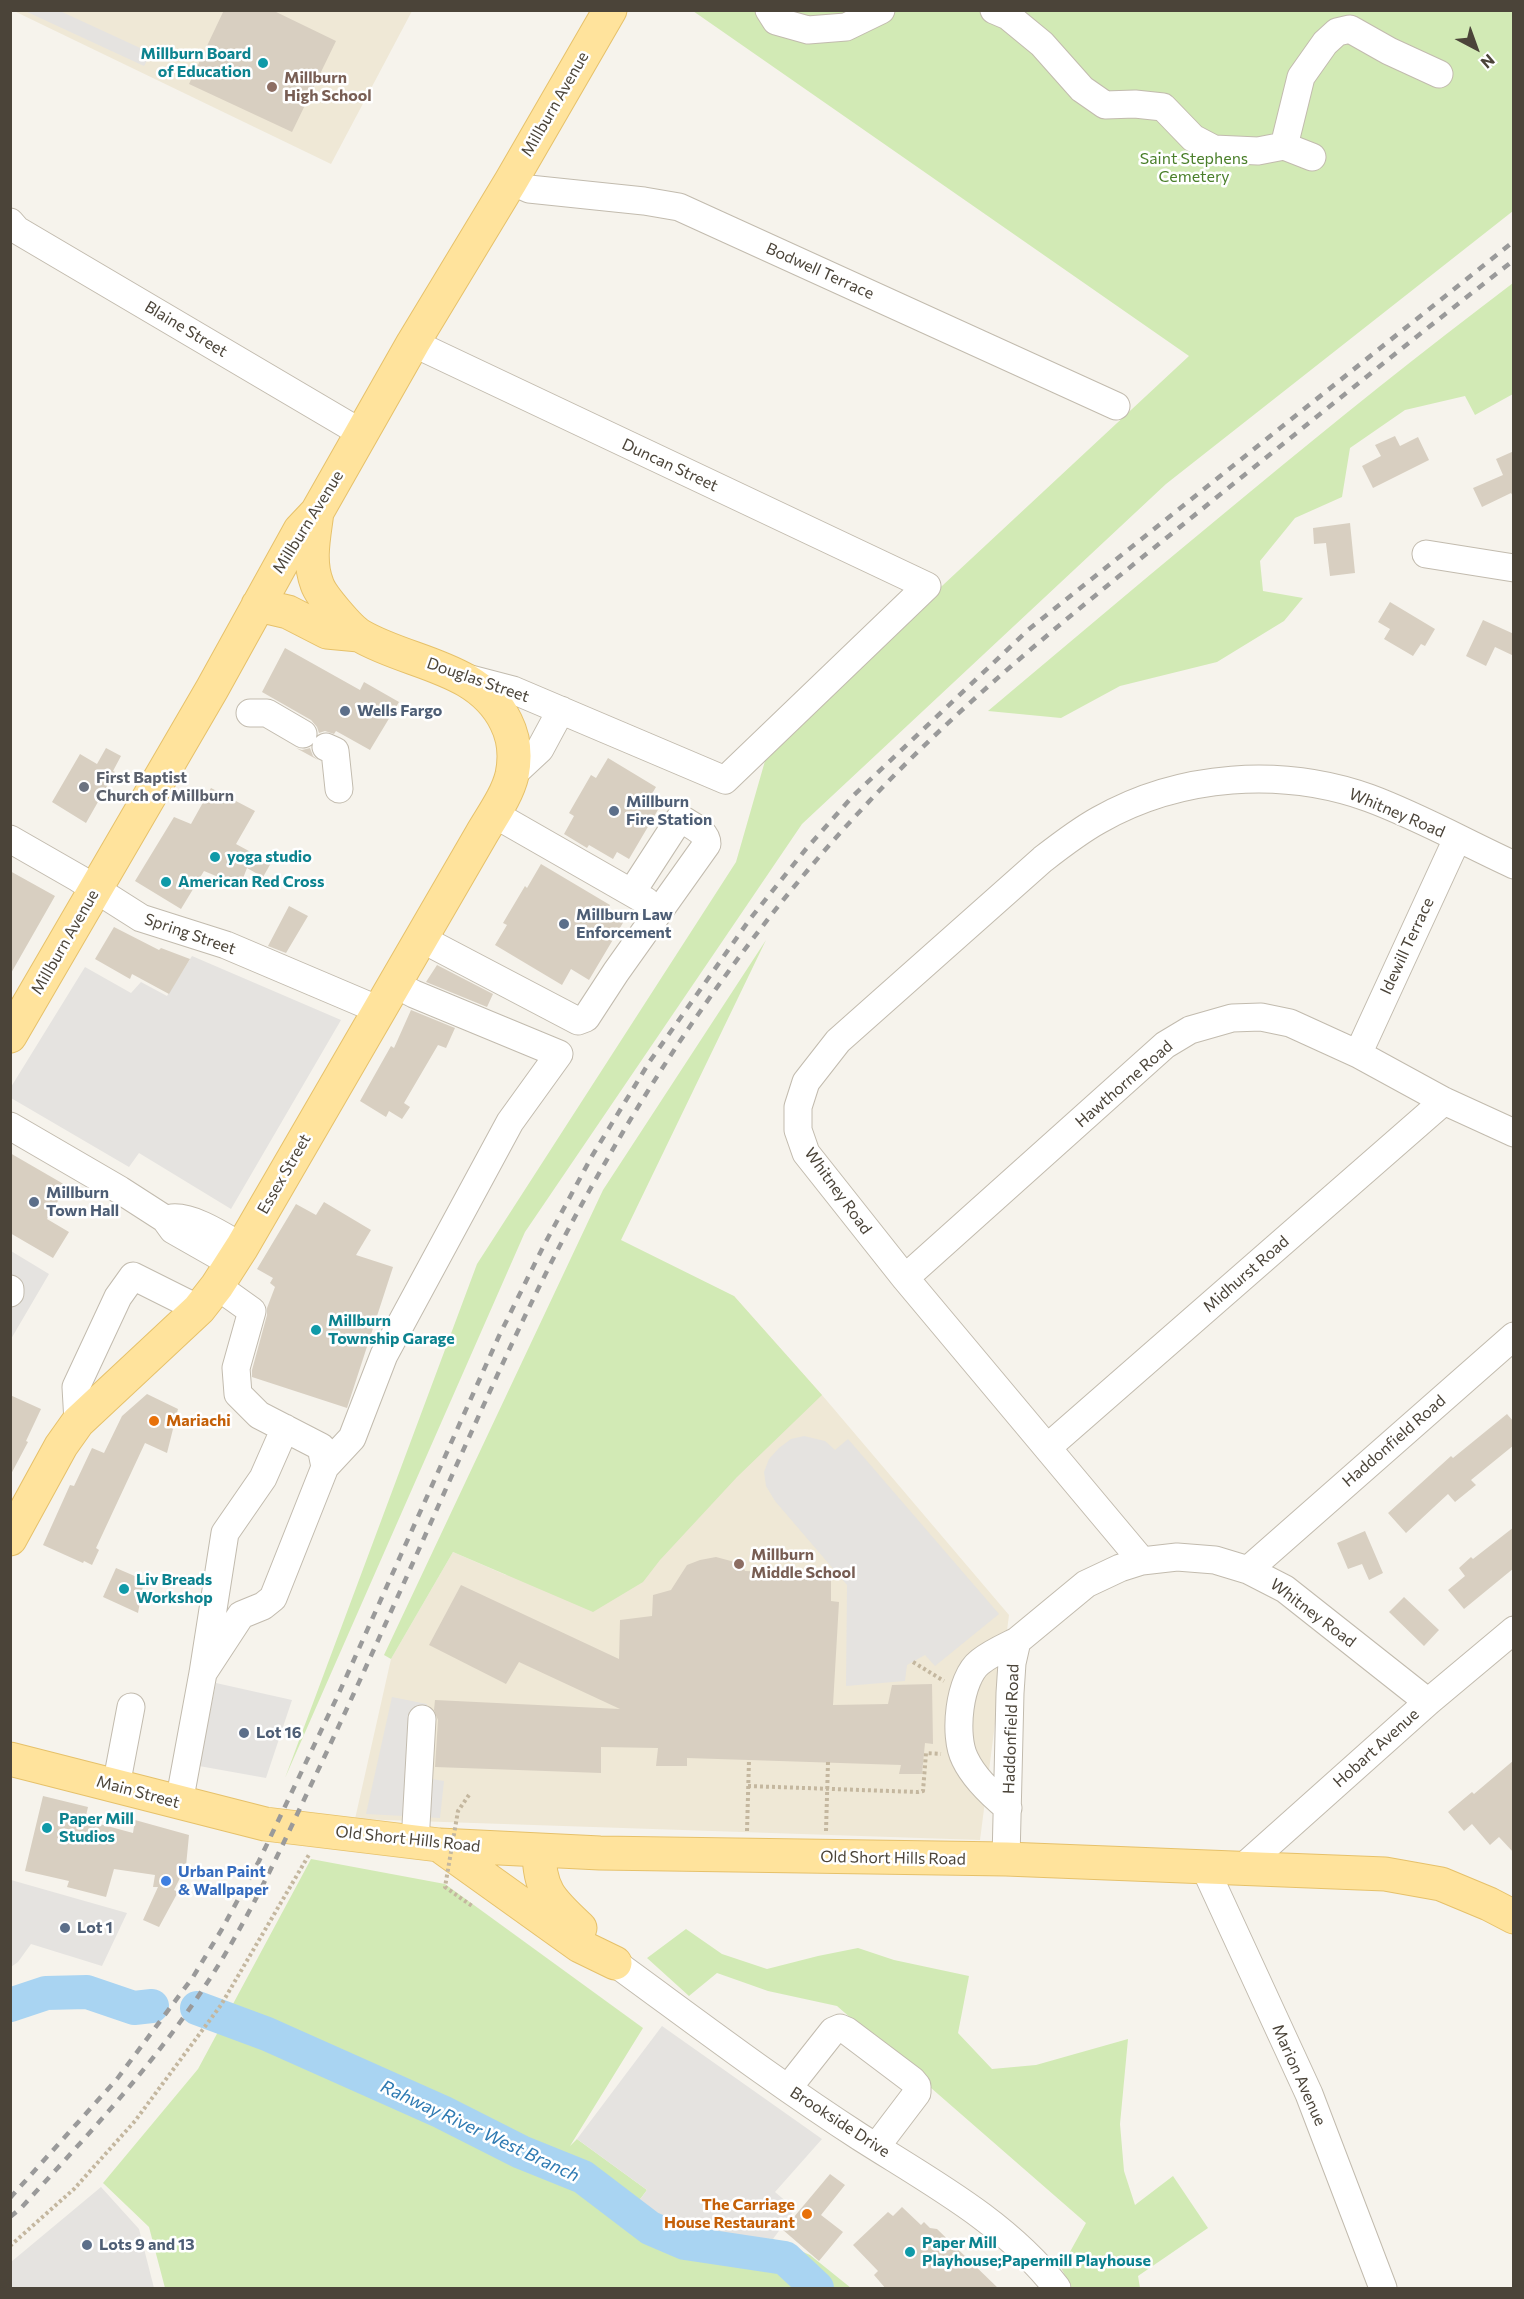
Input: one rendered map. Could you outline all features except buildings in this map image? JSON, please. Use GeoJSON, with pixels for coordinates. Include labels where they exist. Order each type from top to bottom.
{"type":"FeatureCollection","features":[{"type":"Feature","properties":{"kind":"main road","name":"Millburn Avenue"},"geometry":{"type":"LineString","coordinates":[[10,1036],[212,689],[300,530],[317,512],[413,343],[511,181],[610,10]]}},
{"type":"Feature","properties":{"kind":"main road","name":"Douglas Street"},"geometry":{"type":"LineString","coordinates":[[317,512],[312,554],[316,583],[329,603],[359,635],[459,676]]}},
{"type":"Feature","properties":{"kind":"main road"},"geometry":{"type":"LineString","coordinates":[[258,605],[288,612],[327,632],[359,635]]}},
{"type":"Feature","properties":{"kind":"main road","name":"Essex Street"},"geometry":{"type":"LineString","coordinates":[[10,1539],[61,1446],[78,1422],[222,1276],[494,814],[512,775],[514,753],[512,734],[502,713],[484,691],[459,676]]}},
{"type":"Feature","properties":{"kind":"main road","name":"Main Street"},"geometry":{"type":"LineString","coordinates":[[10,1759],[265,1824]]}},
{"type":"Feature","properties":{"kind":"main road","name":"Old Short Hills Road"},"geometry":{"type":"LineString","coordinates":[[265,1824],[427,1844],[600,1853],[1006,1859],[1385,1874],[1441,1884],[1514,1917]]}},
{"type":"Feature","properties":{"kind":"main road","name":"Brookside Drive"},"geometry":{"type":"LineString","coordinates":[[427,1844],[522,1905],[580,1946],[615,1963]]}},
{"type":"Feature","properties":{"kind":"main road"},"geometry":{"type":"LineString","coordinates":[[522,1905],[515,1878],[527,1849]]}},
{"type":"Feature","properties":{"kind":"main road","name":"Brookside Drive"},"geometry":{"type":"LineString","coordinates":[[527,1849],[548,1893],[561,1910],[615,1963]]}},
{"type":"Feature","properties":{"kind":"street"},"geometry":{"type":"LineString","coordinates":[[769,10],[776,21],[807,30],[846,27],[881,10]]}},
{"type":"Feature","properties":{"kind":"street"},"geometry":{"type":"LineString","coordinates":[[994,10],[1008,16],[1042,44],[1082,89],[1104,105],[1135,104],[1164,107],[1193,138],[1214,149],[1258,151],[1284,146],[1312,158]]}},
{"type":"Feature","properties":{"kind":"street"},"geometry":{"type":"LineString","coordinates":[[1284,146],[1301,77],[1325,43],[1337,32],[1350,29],[1389,51],[1439,74]]}},
{"type":"Feature","properties":{"kind":"street","name":"Bodwell Terrace"},"geometry":{"type":"LineString","coordinates":[[511,181],[529,189],[679,207],[1116,406]]}},
{"type":"Feature","properties":{"kind":"street","name":"Blaine Street"},"geometry":{"type":"LineString","coordinates":[[13,229],[363,434]]}},
{"type":"Feature","properties":{"kind":"street","name":"Duncan Street"},"geometry":{"type":"LineString","coordinates":[[413,343],[927,586],[725,780]]}},
{"type":"Feature","properties":{"kind":"street"},"geometry":{"type":"LineString","coordinates":[[1426,554],[1514,568]]}},
{"type":"Feature","properties":{"kind":"street","name":"Douglas Street"},"geometry":{"type":"LineString","coordinates":[[459,676],[513,690],[725,780]]}},
{"type":"Feature","properties":{"kind":"street","name":"Essex Street"},"geometry":{"type":"LineString","coordinates":[[512,775],[540,749],[561,710]]}},
{"type":"Feature","properties":{"kind":"street"},"geometry":{"type":"LineString","coordinates":[[249,713],[267,713],[335,751],[339,789]]}},
{"type":"Feature","properties":{"kind":"street","name":"Whitney Road"},"geometry":{"type":"LineString","coordinates":[[1428,1702],[1285,1589],[1248,1569],[1196,1557],[1142,1561],[905,1278],[806,1153],[798,1130],[798,1107],[806,1082],[838,1041],[1043,859],[1100,819],[1131,804],[1175,790],[1232,780],[1267,779],[1301,782],[1335,788],[1368,798],[1401,811],[1514,865]]}},
{"type":"Feature","properties":{"kind":"street"},"geometry":{"type":"LineString","coordinates":[[494,814],[632,892],[660,911]]}},
{"type":"Feature","properties":{"kind":"street"},"geometry":{"type":"LineString","coordinates":[[420,938],[578,1022],[586,1018],[707,844],[703,833],[680,818],[632,892]]}},
{"type":"Feature","properties":{"kind":"street","name":"Spring Street"},"geometry":{"type":"LineString","coordinates":[[10,839],[141,918],[387,997],[414,994],[559,1054],[510,1122],[384,1355],[352,1438],[325,1467]]}},
{"type":"Feature","properties":{"kind":"street","name":"Idewill Terrace"},"geometry":{"type":"LineString","coordinates":[[1358,1054],[1457,839]]}},
{"type":"Feature","properties":{"kind":"street","name":"Hawthorne Road"},"geometry":{"type":"LineString","coordinates":[[905,1278],[1165,1045],[1190,1030],[1218,1021],[1262,1017],[1290,1023],[1358,1054],[1444,1101],[1514,1133]]}},
{"type":"Feature","properties":{"kind":"street","name":"Midhurst Road"},"geometry":{"type":"LineString","coordinates":[[1047,1447],[1444,1101]]}},
{"type":"Feature","properties":{"kind":"street"},"geometry":{"type":"LineString","coordinates":[[10,1126],[165,1219],[173,1230],[222,1276],[252,1311],[236,1368],[238,1394],[259,1415],[321,1447],[325,1467],[273,1598],[263,1606],[241,1615],[203,1673]]}},
{"type":"Feature","properties":{"kind":"street"},"geometry":{"type":"LineString","coordinates":[[78,1422],[76,1387],[118,1297],[133,1276],[222,1276]]}},
{"type":"Feature","properties":{"kind":"street","name":"Haddonfield Road"},"geometry":{"type":"LineString","coordinates":[[1248,1569],[1514,1336]]}},
{"type":"Feature","properties":{"kind":"street"},"geometry":{"type":"LineString","coordinates":[[179,1803],[203,1673],[225,1533],[263,1478],[285,1428]]}},
{"type":"Feature","properties":{"kind":"street","name":"Haddonfield Road"},"geometry":{"type":"LineString","coordinates":[[1006,1859],[1011,1683],[1017,1641],[1086,1584],[1120,1568],[1142,1561]]}},
{"type":"Feature","properties":{"kind":"street","name":"Hobart Avenue"},"geometry":{"type":"LineString","coordinates":[[1241,1869],[1428,1702],[1514,1630]]}},
{"type":"Feature","properties":{"kind":"street"},"geometry":{"type":"LineString","coordinates":[[1008,1808],[987,1790],[964,1758],[959,1729],[961,1696],[967,1676],[979,1662],[1017,1641]]}},
{"type":"Feature","properties":{"kind":"street"},"geometry":{"type":"LineString","coordinates":[[116,1786],[131,1707]]}},
{"type":"Feature","properties":{"kind":"street"},"geometry":{"type":"LineString","coordinates":[[422,1719],[427,1844]]}},
{"type":"Feature","properties":{"kind":"street","name":"Marion Avenue"},"geometry":{"type":"LineString","coordinates":[[1204,1866],[1309,2094],[1377,2287]]}},
{"type":"Feature","properties":{"kind":"street","name":"Brookside Drive"},"geometry":{"type":"LineString","coordinates":[[615,1963],[788,2088],[899,2160],[995,2227],[1026,2252],[1057,2289]]}},
{"type":"Feature","properties":{"kind":"street"},"geometry":{"type":"LineString","coordinates":[[788,2088],[833,2031],[840,2028],[847,2031],[917,2086],[917,2093],[876,2147]]}},
{"type":"Feature","properties":{"kind":"path"},"geometry":{"type":"LineString","coordinates":[[913,1662],[942,1680]]}},
{"type":"Feature","properties":{"kind":"path"},"geometry":{"type":"LineString","coordinates":[[748,1786],[923,1791],[926,1754],[947,1754]]}},
{"type":"Feature","properties":{"kind":"path"},"geometry":{"type":"LineString","coordinates":[[747,1821],[749,1760]]}},
{"type":"Feature","properties":{"kind":"path"},"geometry":{"type":"LineString","coordinates":[[826,1840],[828,1762]]}},
{"type":"Feature","properties":{"kind":"path"},"geometry":{"type":"LineString","coordinates":[[469,1795],[458,1811],[445,1887],[472,1906]]}},
{"type":"Feature","properties":{"kind":"path"},"geometry":{"type":"LineString","coordinates":[[10,2246],[74,2189],[135,2121],[196,2041],[221,2005],[310,1852]]}},
{"type":"Feature","properties":{"kind":"shaded area","name":"Millburn High School"},"geometry":{"type":"Polygon","coordinates":[[[14,11],[412,11],[331,164],[14,11]]]}},
{"type":"Feature","properties":{"kind":"shaded area"},"geometry":{"type":"Polygon","coordinates":[[[25,11],[60,11],[151,53],[144,66],[25,11]]]}},
{"type":"Feature","properties":{"kind":"shaded area"},"geometry":{"type":"Polygon","coordinates":[[[192,956],[341,1020],[231,1209],[139,1153],[129,1167],[11,1098],[11,1087],[85,967],[131,993],[141,982],[167,996],[192,956]]]}},
{"type":"Feature","properties":{"kind":"shaded area"},"geometry":{"type":"Polygon","coordinates":[[[11,1251],[49,1274],[11,1339],[11,1251]]]}},
{"type":"Feature","properties":{"kind":"shaded area","name":"Millburn Middle School"},"geometry":{"type":"Polygon","coordinates":[[[734,1296],[822,1395],[1009,1615],[980,1840],[355,1819],[391,1659],[453,1552],[506,1575],[734,1296]]]}},
{"type":"Feature","properties":{"kind":"shaded area"},"geometry":{"type":"Polygon","coordinates":[[[804,1436],[825,1441],[835,1450],[848,1439],[999,1614],[935,1666],[925,1655],[907,1665],[905,1681],[846,1686],[847,1585],[775,1501],[766,1486],[764,1472],[769,1459],[791,1439],[804,1436]]]}},
{"type":"Feature","properties":{"kind":"shaded area","name":"Lot 16"},"geometry":{"type":"Polygon","coordinates":[[[216,1683],[292,1700],[266,1778],[199,1766],[216,1683]]]}},
{"type":"Feature","properties":{"kind":"shaded area"},"geometry":{"type":"Polygon","coordinates":[[[392,1697],[427,1704],[419,1777],[444,1781],[440,1818],[366,1814],[392,1697]]]}},
{"type":"Feature","properties":{"kind":"shaded area","name":"Lot 1"},"geometry":{"type":"Polygon","coordinates":[[[11,1880],[127,1913],[102,1966],[31,1944],[18,1962],[11,1967],[11,1880]]]}},
{"type":"Feature","properties":{"kind":"shaded area"},"geometry":{"type":"Polygon","coordinates":[[[662,2026],[822,2139],[775,2192],[795,2209],[773,2239],[702,2232],[665,2220],[638,2202],[647,2190],[577,2139],[662,2026]]]}},
{"type":"Feature","properties":{"kind":"shaded area","name":"Lots 9 and 13"},"geometry":{"type":"Polygon","coordinates":[[[101,2187],[139,2229],[154,2288],[11,2288],[11,2262],[101,2187]]]}},
{"type":"Feature","properties":{"kind":"green space","name":"Saint Stephens Cemetery"},"geometry":{"type":"Polygon","coordinates":[[[693,11],[1513,11],[1513,211],[1166,484],[802,824],[525,1232],[285,1778],[477,1264],[736,862],[769,747],[1189,356],[693,11]]]}},
{"type":"Feature","properties":{"kind":"green space"},"geometry":{"type":"Polygon","coordinates":[[[1513,283],[1513,394],[1475,415],[1465,396],[1405,410],[1350,448],[1342,497],[1295,518],[1260,561],[1263,591],[1303,598],[1284,621],[1217,662],[1120,686],[1061,718],[988,711],[1313,440],[1513,283]]]}},
{"type":"Feature","properties":{"kind":"green space"},"geometry":{"type":"Polygon","coordinates":[[[766,940],[621,1240],[734,1296],[822,1395],[737,1477],[660,1560],[643,1582],[593,1612],[453,1552],[391,1659],[384,1655],[603,1190],[766,940]]]}},
{"type":"Feature","properties":{"kind":"green space"},"geometry":{"type":"Polygon","coordinates":[[[311,1859],[445,1884],[643,2028],[570,2146],[577,2139],[647,2190],[638,2202],[665,2220],[702,2232],[773,2239],[810,2255],[851,2288],[165,2288],[149,2227],[103,2183],[198,2069],[311,1859]]]}},
{"type":"Feature","properties":{"kind":"green space"},"geometry":{"type":"Polygon","coordinates":[[[686,1929],[722,1954],[767,1969],[858,1948],[894,1960],[969,1976],[958,2033],[992,2069],[1036,2065],[1128,2039],[1120,2124],[1124,2171],[1135,2205],[1173,2176],[1208,2228],[1138,2276],[1140,2288],[1072,2288],[1061,2268],[1086,2223],[837,2006],[768,1991],[717,1973],[689,1996],[647,1958],[686,1929]]]}},
{"type":"Feature","properties":{"kind":"waterway","name":"Rahway River West Branch"},"geometry":{"type":"LineString","coordinates":[[10,2005],[46,1993],[87,1992],[134,2008],[152,2006]]}},
{"type":"Feature","properties":{"kind":"waterway","name":"Rahway River West Branch"},"geometry":{"type":"LineString","coordinates":[[197,2008],[267,2034],[442,2112],[521,2152],[583,2177],[650,2228],[685,2243],[785,2258],[817,2288]]}},
{"type":"Feature","properties":{"kind":"railway"},"geometry":{"type":"LineString","coordinates":[[10,2198],[117,2079],[193,1977],[222,1929],[259,1861],[339,1693],[499,1336],[543,1247],[592,1156],[650,1061],[750,919],[806,849],[853,796],[1028,630],[1514,241]]}},
{"type":"Feature","properties":{"kind":"railway"},"geometry":{"type":"LineString","coordinates":[[10,2217],[21,2208],[118,2101],[185,2016],[222,1960],[267,1877],[321,1764],[498,1373],[567,1232],[632,1116],[661,1070],[723,978],[756,934],[790,891],[862,809],[900,769],[980,694],[1106,587],[1514,260]]}},
{"type":"Feature","properties":{"kind":"place","name":"Millburn Board of Education"},"geometry":{"type":"Point","coordinates":[263,63]}},
{"type":"Feature","properties":{"kind":"place","name":"Millburn High School"},"geometry":{"type":"Point","coordinates":[272,87]}},
{"type":"Feature","properties":{"kind":"place","name":"Wells Fargo"},"geometry":{"type":"Point","coordinates":[345,711]}},
{"type":"Feature","properties":{"kind":"place","name":"First Baptist Church of Millburn"},"geometry":{"type":"Point","coordinates":[84,787]}},
{"type":"Feature","properties":{"kind":"place","name":"Millburn Fire Station"},"geometry":{"type":"Point","coordinates":[614,811]}},
{"type":"Feature","properties":{"kind":"place","name":"yoga studio"},"geometry":{"type":"Point","coordinates":[215,857]}},
{"type":"Feature","properties":{"kind":"place","name":"American Red Cross"},"geometry":{"type":"Point","coordinates":[166,882]}},
{"type":"Feature","properties":{"kind":"place","name":"Millburn Law Enforcement"},"geometry":{"type":"Point","coordinates":[564,924]}},
{"type":"Feature","properties":{"kind":"place","name":"Millburn Town Hall"},"geometry":{"type":"Point","coordinates":[34,1202]}},
{"type":"Feature","properties":{"kind":"place","name":"Millburn Township Garage"},"geometry":{"type":"Point","coordinates":[316,1330]}},
{"type":"Feature","properties":{"kind":"place","name":"Mariachi"},"geometry":{"type":"Point","coordinates":[154,1421]}},
{"type":"Feature","properties":{"kind":"place","name":"Millburn Middle School"},"geometry":{"type":"Point","coordinates":[739,1564]}},
{"type":"Feature","properties":{"kind":"place","name":"Liv Breads Workshop"},"geometry":{"type":"Point","coordinates":[124,1589]}},
{"type":"Feature","properties":{"kind":"place","name":"Lot 16"},"geometry":{"type":"Point","coordinates":[244,1733]}},
{"type":"Feature","properties":{"kind":"place","name":"Paper Mill Studios"},"geometry":{"type":"Point","coordinates":[47,1828]}},
{"type":"Feature","properties":{"kind":"place","name":"Urban Paint & Wallpaper"},"geometry":{"type":"Point","coordinates":[166,1881]}},
{"type":"Feature","properties":{"kind":"place","name":"Lot 1"},"geometry":{"type":"Point","coordinates":[65,1928]}},
{"type":"Feature","properties":{"kind":"place","name":"The Carriage House Restaurant"},"geometry":{"type":"Point","coordinates":[807,2214]}},
{"type":"Feature","properties":{"kind":"place","name":"Lots 9 and 13"},"geometry":{"type":"Point","coordinates":[87,2245]}},
{"type":"Feature","properties":{"kind":"place","name":"Paper Mill Playhouse;Papermill Playhouse"},"geometry":{"type":"Point","coordinates":[910,2252]}}]}
